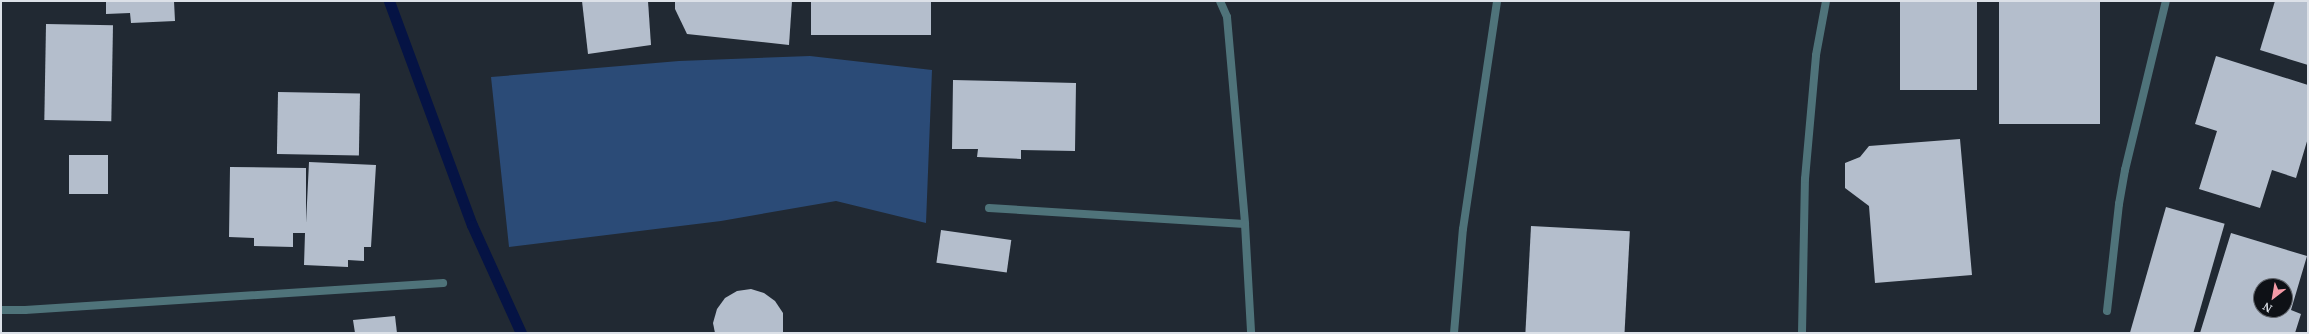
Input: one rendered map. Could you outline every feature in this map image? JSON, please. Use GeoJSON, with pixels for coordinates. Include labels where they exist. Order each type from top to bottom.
{"type":"FeatureCollection","features":[{"type":"Feature","properties":{"kind":"street"},"geometry":{"type":"LineString","coordinates":[[1220,1],[1228,17],[1245,224],[1251,333]]}},
{"type":"Feature","properties":{"kind":"street"},"geometry":{"type":"LineString","coordinates":[[1454,333],[1463,229],[1497,1]]}},
{"type":"Feature","properties":{"kind":"street"},"geometry":{"type":"LineString","coordinates":[[1802,333],[1805,179],[1816,55],[1826,1]]}},
{"type":"Feature","properties":{"kind":"street"},"geometry":{"type":"LineString","coordinates":[[2107,311],[2119,204],[2125,170],[2166,1]]}},
{"type":"Feature","properties":{"kind":"street"},"geometry":{"type":"LineString","coordinates":[[989,208],[1245,224]]}},
{"type":"Feature","properties":{"kind":"street"},"geometry":{"type":"LineString","coordinates":[[1,310],[26,310],[443,283]]}},
{"type":"Feature","properties":{"kind":"shaded area"},"geometry":{"type":"Polygon","coordinates":[[[810,56],[932,70],[926,223],[836,201],[721,221],[509,247],[491,77],[679,61],[810,56]]]}},
{"type":"Feature","properties":{"kind":"building"},"geometry":{"type":"Polygon","coordinates":[[[106,1],[174,1],[175,21],[131,23],[130,13],[106,14],[106,1]]]}},
{"type":"Feature","properties":{"kind":"building"},"geometry":{"type":"Polygon","coordinates":[[[582,1],[648,1],[651,45],[588,54],[582,1]]]}},
{"type":"Feature","properties":{"kind":"building"},"geometry":{"type":"Polygon","coordinates":[[[675,1],[792,1],[789,45],[687,34],[675,9],[675,1]]]}},
{"type":"Feature","properties":{"kind":"building"},"geometry":{"type":"Polygon","coordinates":[[[811,1],[931,1],[931,35],[811,35],[811,1]]]}},
{"type":"Feature","properties":{"kind":"building"},"geometry":{"type":"Polygon","coordinates":[[[1900,1],[1977,1],[1977,90],[1900,90],[1900,1]]]}},
{"type":"Feature","properties":{"kind":"building"},"geometry":{"type":"Polygon","coordinates":[[[1999,1],[2100,1],[2100,124],[1999,124],[1999,1]]]}},
{"type":"Feature","properties":{"kind":"building"},"geometry":{"type":"Polygon","coordinates":[[[2275,1],[2308,1],[2308,65],[2260,50],[2275,1]]]}},
{"type":"Feature","properties":{"kind":"building"},"geometry":{"type":"Polygon","coordinates":[[[46,24],[113,25],[111,121],[44,120],[46,24]]]}},
{"type":"Feature","properties":{"kind":"building"},"geometry":{"type":"Polygon","coordinates":[[[2216,56],[2308,85],[2308,138],[2296,178],[2272,170],[2260,208],[2199,189],[2217,131],[2195,124],[2216,56]]]}},
{"type":"Feature","properties":{"kind":"building"},"geometry":{"type":"Polygon","coordinates":[[[953,80],[1076,83],[1075,151],[1021,150],[1021,159],[977,157],[978,149],[952,149],[953,80]]]}},
{"type":"Feature","properties":{"kind":"building"},"geometry":{"type":"Polygon","coordinates":[[[278,92],[360,93],[359,155],[277,154],[278,92]]]}},
{"type":"Feature","properties":{"kind":"building"},"geometry":{"type":"Polygon","coordinates":[[[1960,139],[1972,275],[1875,283],[1869,206],[1845,188],[1845,163],[1860,157],[1869,146],[1960,139]]]}},
{"type":"Feature","properties":{"kind":"building"},"geometry":{"type":"Polygon","coordinates":[[[69,155],[108,155],[108,194],[69,194],[69,155]]]}},
{"type":"Feature","properties":{"kind":"building"},"geometry":{"type":"Polygon","coordinates":[[[309,162],[376,165],[371,247],[364,247],[364,261],[348,260],[348,267],[304,265],[305,233],[293,233],[293,247],[254,246],[254,238],[229,237],[230,167],[306,168],[306,223],[309,162]]]}},
{"type":"Feature","properties":{"kind":"building"},"geometry":{"type":"Polygon","coordinates":[[[2166,207],[2225,224],[2193,333],[2130,333],[2166,207]]]}},
{"type":"Feature","properties":{"kind":"building"},"geometry":{"type":"Polygon","coordinates":[[[1531,226],[1630,231],[1625,333],[1525,333],[1531,226]]]}},
{"type":"Feature","properties":{"kind":"building"},"geometry":{"type":"Polygon","coordinates":[[[941,230],[1011,240],[1007,273],[936,263],[941,230]]]}},
{"type":"Feature","properties":{"kind":"building"},"geometry":{"type":"Polygon","coordinates":[[[2231,233],[2307,256],[2293,303],[2293,278],[2253,278],[2253,318],[2293,318],[2293,311],[2301,314],[2295,333],[2200,333],[2231,233]]]}},
{"type":"Feature","properties":{"kind":"building"},"geometry":{"type":"Polygon","coordinates":[[[751,289],[764,293],[775,301],[783,313],[783,333],[715,333],[713,323],[717,309],[725,298],[737,291],[751,289]]]}},
{"type":"Feature","properties":{"kind":"building"},"geometry":{"type":"Polygon","coordinates":[[[395,316],[397,333],[355,333],[353,320],[395,316]]]}},
{"type":"Feature","properties":{"kind":"waterway"},"geometry":{"type":"LineString","coordinates":[[389,1],[472,225],[521,333]]}}]}
